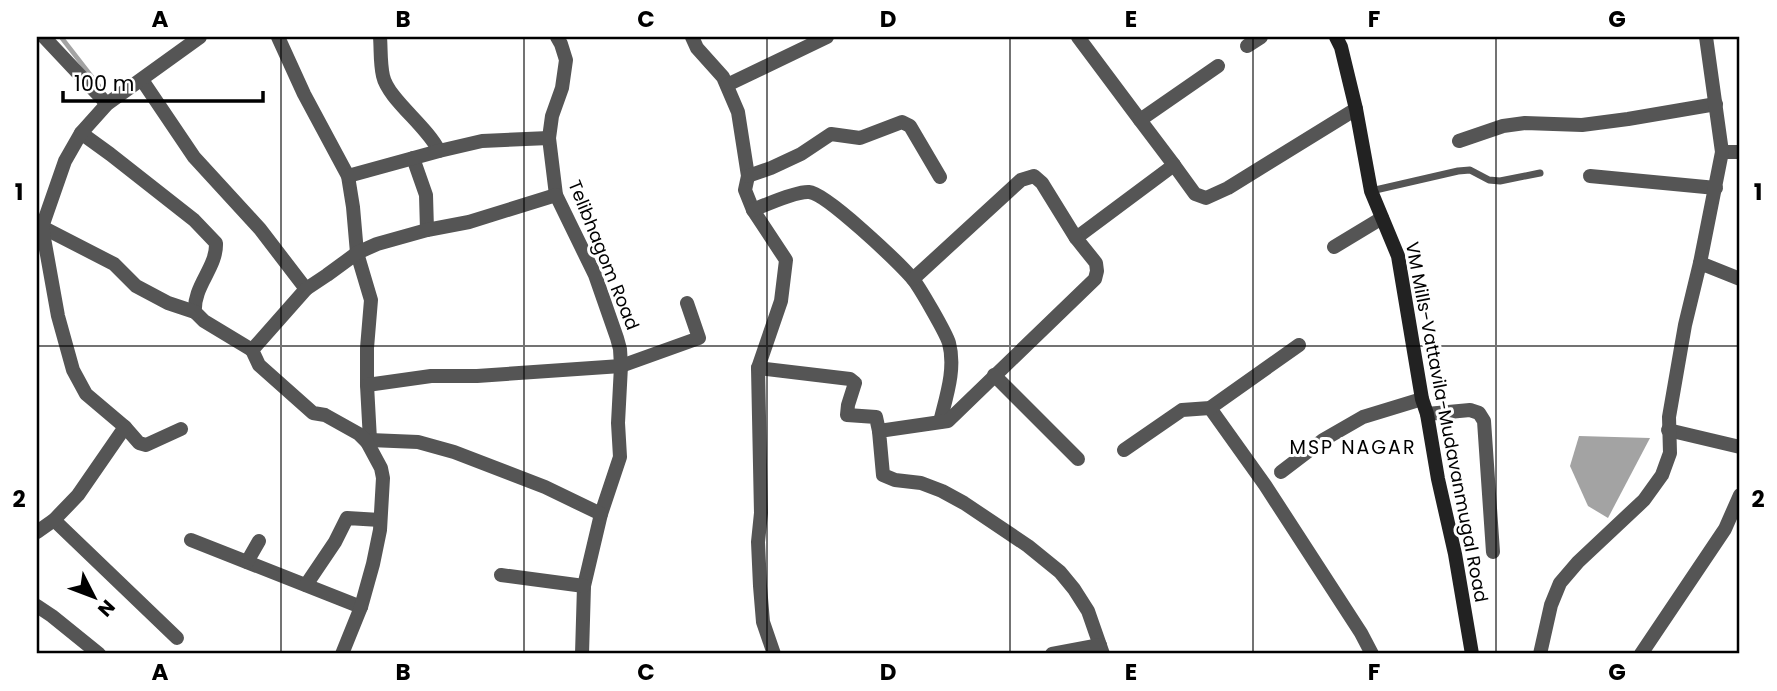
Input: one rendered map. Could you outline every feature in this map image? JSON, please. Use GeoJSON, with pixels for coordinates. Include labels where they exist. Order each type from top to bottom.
{"type":"FeatureCollection","features":[{"type":"Feature","properties":{"kind":"street"},"geometry":{"type":"LineString","coordinates":[[44,37],[107,104]]}},
{"type":"Feature","properties":{"kind":"street"},"geometry":{"type":"LineString","coordinates":[[181,429],[146,445],[139,443],[125,426],[86,394],[73,370],[58,316],[42,227],[65,160],[81,133],[107,104],[200,37]]}},
{"type":"Feature","properties":{"kind":"street"},"geometry":{"type":"LineString","coordinates":[[278,37],[304,94],[348,176],[357,253],[371,300],[367,348],[368,441],[383,478],[380,520],[362,607],[342,654]]}},
{"type":"Feature","properties":{"kind":"street"},"geometry":{"type":"LineString","coordinates":[[380,37],[383,78],[389,90],[439,151]]}},
{"type":"Feature","properties":{"kind":"street","name":"Telibhagom Road"},"geometry":{"type":"LineString","coordinates":[[557,37],[566,60],[549,138],[556,195],[595,275],[617,338],[621,366],[618,423],[620,457],[601,514],[584,586],[582,654]]}},
{"type":"Feature","properties":{"kind":"street"},"geometry":{"type":"LineString","coordinates":[[692,37],[697,48],[727,85],[738,112],[748,176],[745,190],[753,210],[786,260],[781,301],[758,368],[760,586],[763,622],[774,654]]}},
{"type":"Feature","properties":{"kind":"street"},"geometry":{"type":"LineString","coordinates":[[727,85],[827,37]]}},
{"type":"Feature","properties":{"kind":"street"},"geometry":{"type":"LineString","coordinates":[[1077,37],[1195,194],[1206,198],[1228,188],[1356,109]]}},
{"type":"Feature","properties":{"kind":"street"},"geometry":{"type":"LineString","coordinates":[[1247,46],[1261,37]]}},
{"type":"Feature","properties":{"kind":"street","name":"VM Mills-Vattavila-Mudavanmugal Road"},"geometry":{"type":"LineString","coordinates":[[1336,37],[1341,47],[1356,109],[1371,191],[1398,256],[1422,399],[1455,554],[1472,654]]}},
{"type":"Feature","properties":{"kind":"street"},"geometry":{"type":"LineString","coordinates":[[1540,654],[1551,604],[1560,583],[1578,562],[1644,500],[1662,475],[1670,453],[1669,417],[1685,326],[1722,152],[1706,37]]}},
{"type":"Feature","properties":{"kind":"street"},"geometry":{"type":"LineString","coordinates":[[1140,120],[1218,66]]}},
{"type":"Feature","properties":{"kind":"street"},"geometry":{"type":"LineString","coordinates":[[142,80],[194,157],[260,229],[306,289]]}},
{"type":"Feature","properties":{"kind":"street"},"geometry":{"type":"LineString","coordinates":[[1459,141],[1503,126],[1525,123],[1582,125],[1716,104]]}},
{"type":"Feature","properties":{"kind":"street"},"geometry":{"type":"LineString","coordinates":[[748,176],[801,154],[831,134],[860,138],[902,122],[909,126],[940,177]]}},
{"type":"Feature","properties":{"kind":"street"},"geometry":{"type":"LineString","coordinates":[[81,133],[194,220],[216,243],[216,255],[195,298],[195,312]]}},
{"type":"Feature","properties":{"kind":"street"},"geometry":{"type":"LineString","coordinates":[[348,176],[482,141],[549,138]]}},
{"type":"Feature","properties":{"kind":"street"},"geometry":{"type":"LineString","coordinates":[[1722,152],[1740,152]]}},
{"type":"Feature","properties":{"kind":"street"},"geometry":{"type":"LineString","coordinates":[[413,158],[426,195],[427,230]]}},
{"type":"Feature","properties":{"kind":"street"},"geometry":{"type":"LineString","coordinates":[[1076,238],[1174,165]]}},
{"type":"Feature","properties":{"kind":"street"},"geometry":{"type":"LineString","coordinates":[[879,431],[948,421],[1094,279],[1097,271],[1096,263],[1076,238],[1042,183],[1034,176],[1021,180],[913,279]]}},
{"type":"Feature","properties":{"kind":"street"},"geometry":{"type":"LineString","coordinates":[[1590,176],[1716,188]]}},
{"type":"Feature","properties":{"kind":"street"},"geometry":{"type":"LineString","coordinates":[[753,210],[809,192],[819,196],[867,235],[913,279],[948,341],[950,377],[940,422]]}},
{"type":"Feature","properties":{"kind":"street"},"geometry":{"type":"LineString","coordinates":[[252,350],[306,289],[357,253],[377,244],[469,222],[556,195]]}},
{"type":"Feature","properties":{"kind":"street"},"geometry":{"type":"LineString","coordinates":[[1334,247],[1382,218]]}},
{"type":"Feature","properties":{"kind":"street"},"geometry":{"type":"LineString","coordinates":[[42,227],[114,264],[136,286],[168,303],[195,312],[204,321],[252,350],[259,365],[313,413],[326,415],[368,441],[418,442],[454,452],[545,487],[601,514]]}},
{"type":"Feature","properties":{"kind":"street"},"geometry":{"type":"LineString","coordinates":[[1700,263],[1740,279]]}},
{"type":"Feature","properties":{"kind":"street"},"geometry":{"type":"LineString","coordinates":[[367,385],[431,376],[477,376],[621,366],[699,338],[687,303]]}},
{"type":"Feature","properties":{"kind":"street"},"geometry":{"type":"LineString","coordinates":[[1124,450],[1182,410],[1210,408],[1299,345]]}},
{"type":"Feature","properties":{"kind":"street"},"geometry":{"type":"LineString","coordinates":[[758,368],[850,379],[855,383],[847,415],[876,417],[883,475],[895,480],[921,483],[964,503],[1028,545],[1059,572],[1088,611],[1102,650],[1052,654]]}},
{"type":"Feature","properties":{"kind":"street"},"geometry":{"type":"LineString","coordinates":[[994,375],[1078,459]]}},
{"type":"Feature","properties":{"kind":"street"},"geometry":{"type":"LineString","coordinates":[[1281,472],[1324,440],[1363,418],[1422,399]]}},
{"type":"Feature","properties":{"kind":"street"},"geometry":{"type":"LineString","coordinates":[[1210,408],[1265,485],[1372,654]]}},
{"type":"Feature","properties":{"kind":"street"},"geometry":{"type":"LineString","coordinates":[[1427,414],[1470,410],[1479,413],[1484,421],[1493,552]]}},
{"type":"Feature","properties":{"kind":"street"},"geometry":{"type":"LineString","coordinates":[[37,532],[54,520],[78,495],[125,426]]}},
{"type":"Feature","properties":{"kind":"street"},"geometry":{"type":"LineString","coordinates":[[1668,430],[1740,447]]}},
{"type":"Feature","properties":{"kind":"street"},"geometry":{"type":"LineString","coordinates":[[1641,654],[1725,529],[1740,495]]}},
{"type":"Feature","properties":{"kind":"street"},"geometry":{"type":"LineString","coordinates":[[306,585],[335,542],[347,518],[380,520]]}},
{"type":"Feature","properties":{"kind":"street"},"geometry":{"type":"LineString","coordinates":[[54,520],[177,638]]}},
{"type":"Feature","properties":{"kind":"street"},"geometry":{"type":"LineString","coordinates":[[191,540],[362,607]]}},
{"type":"Feature","properties":{"kind":"street"},"geometry":{"type":"LineString","coordinates":[[247,562],[258,541]]}},
{"type":"Feature","properties":{"kind":"street"},"geometry":{"type":"LineString","coordinates":[[501,575],[584,586]]}},
{"type":"Feature","properties":{"kind":"street"},"geometry":{"type":"LineString","coordinates":[[37,606],[99,654]]}},
{"type":"Feature","properties":{"kind":"lane"},"geometry":{"type":"LineString","coordinates":[[1371,191],[1458,171],[1470,170],[1489,180],[1500,181],[1540,173]]}},
{"type":"Feature","properties":{"kind":"shaded area"},"geometry":{"type":"Polygon","coordinates":[[[1579,436],[1650,438],[1608,518],[1588,506],[1570,466],[1579,436]]]}},
{"type":"Feature","properties":{"kind":"waterway"},"geometry":{"type":"LineString","coordinates":[[61,37],[99,86]]}},
{"type":"Feature","properties":{"kind":"district","name":"MSP NAGAR"},"geometry":{"type":"Point","coordinates":[1353,447]}}]}
